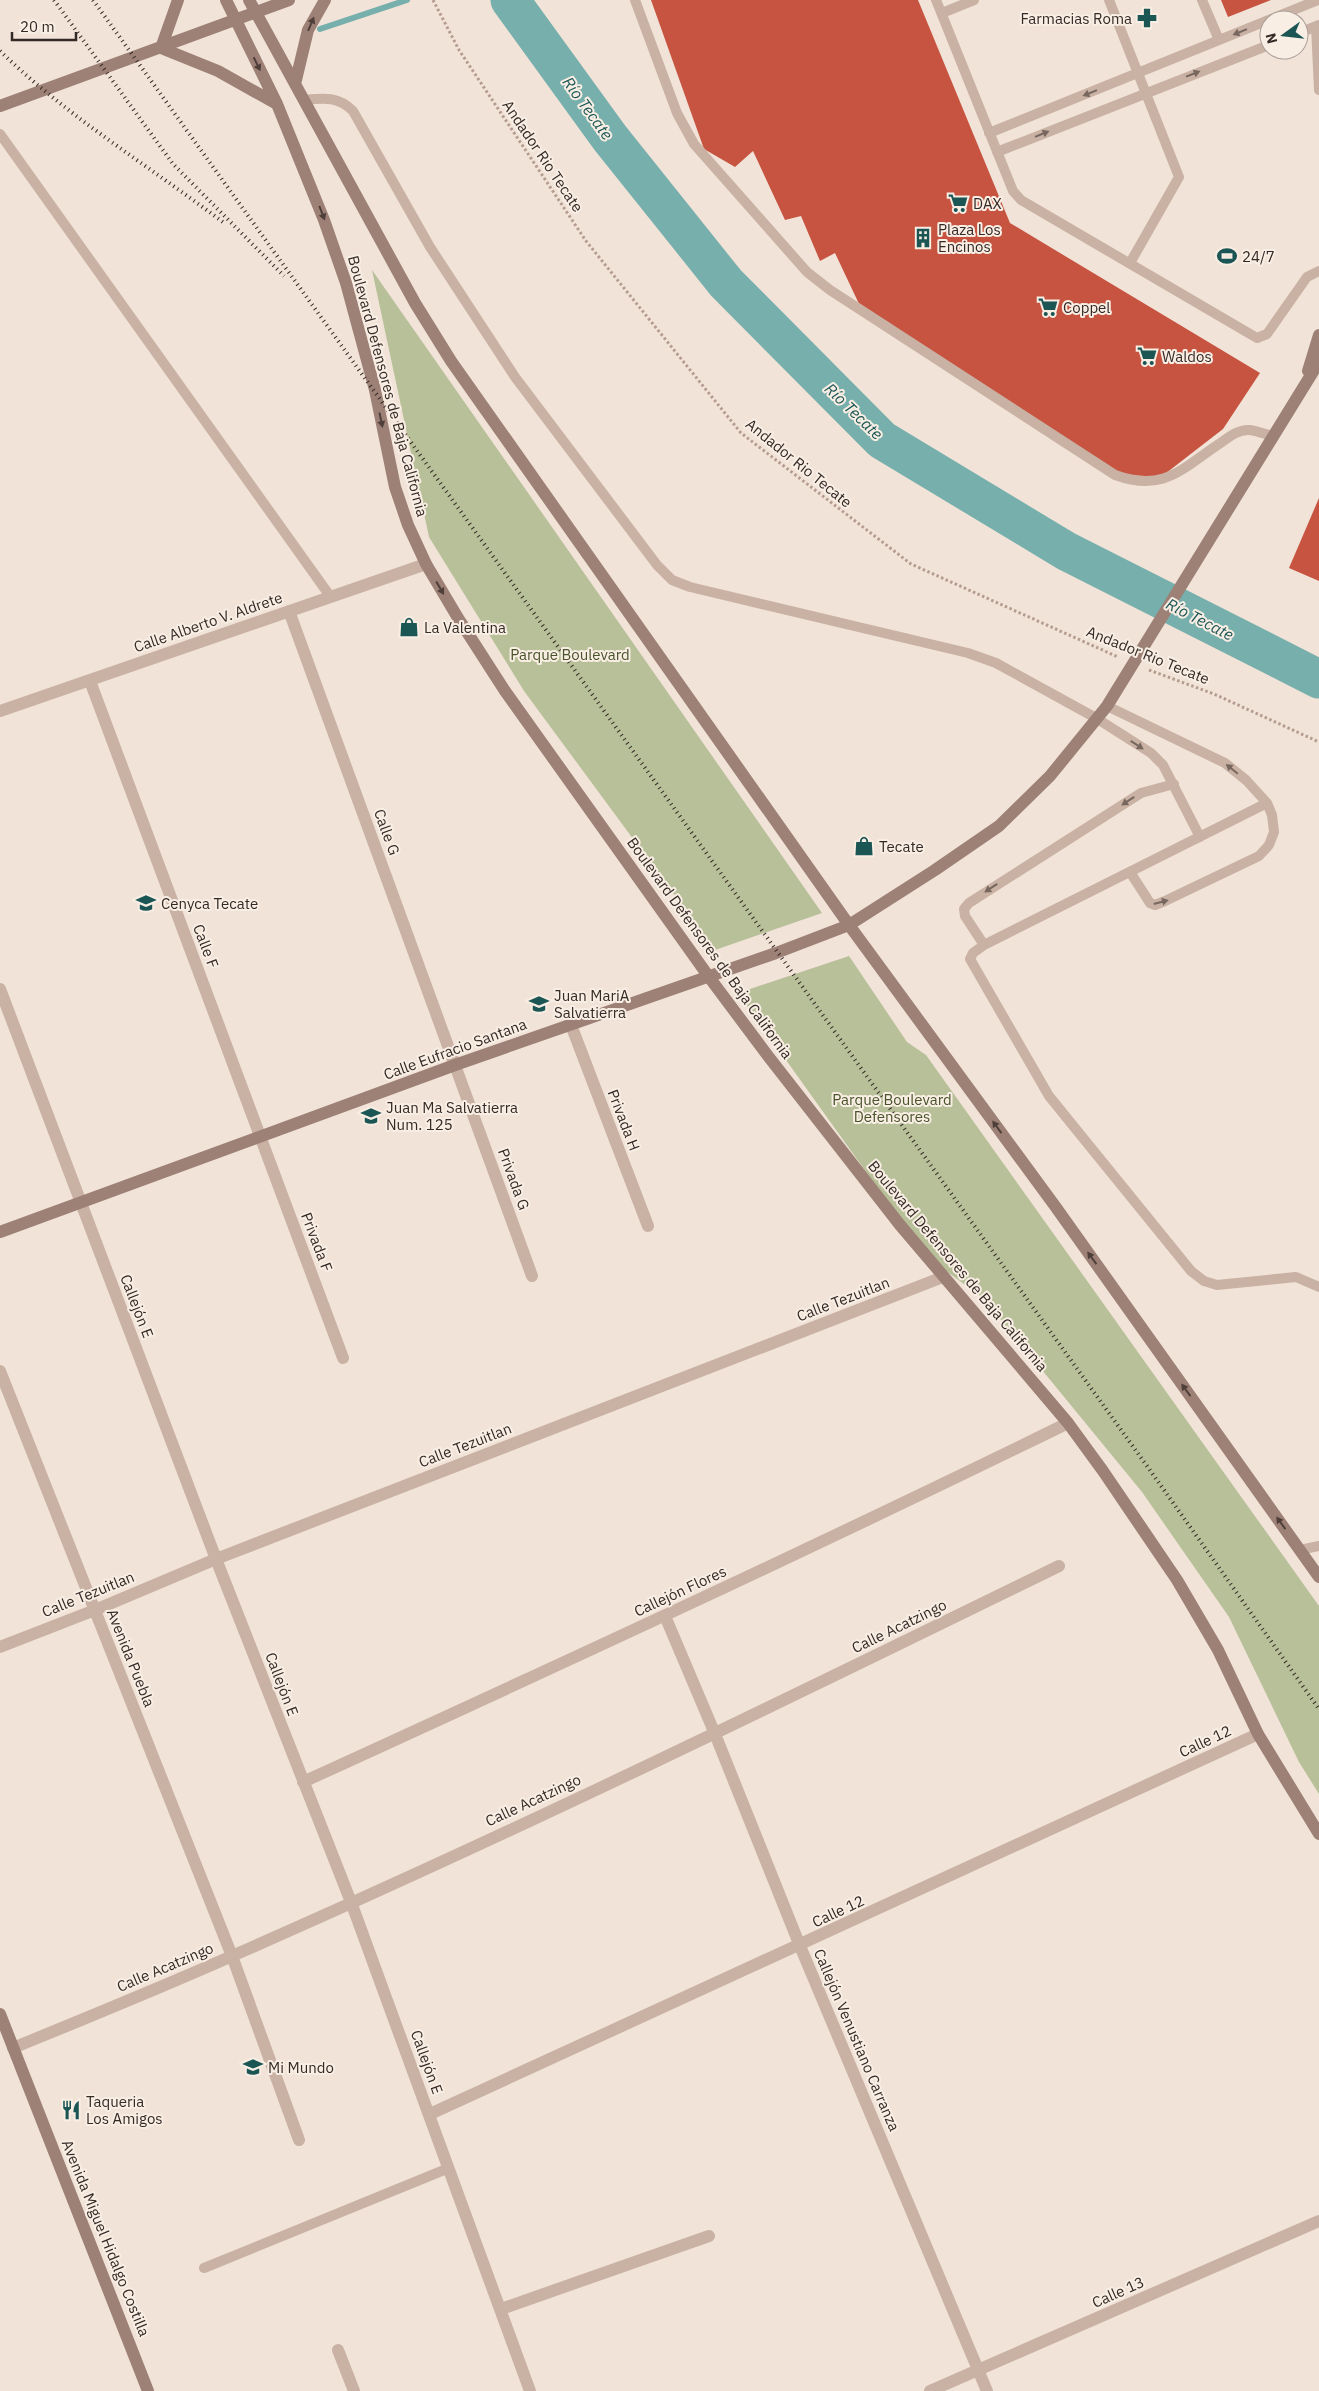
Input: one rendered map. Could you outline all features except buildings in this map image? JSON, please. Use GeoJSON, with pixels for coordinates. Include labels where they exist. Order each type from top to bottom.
{"type":"FeatureCollection","features":[{"type":"Feature","properties":{"kind":"main road"},"geometry":{"type":"LineString","coordinates":[[161,48],[178,0]]}},
{"type":"Feature","properties":{"kind":"main road","name":"Boulevard Defensores de Baja California"},"geometry":{"type":"LineString","coordinates":[[226,0],[277,104],[300,158],[346,283],[375,390],[395,487],[408,525],[426,564],[458,618],[505,691],[709,977],[774,1064],[943,1277],[1068,1423],[1177,1580],[1218,1650],[1258,1734],[1319,1834]]}},
{"type":"Feature","properties":{"kind":"main road","name":"Boulevard Defensores de Baja California"},"geometry":{"type":"LineString","coordinates":[[249,0],[415,303],[451,361],[849,925],[1055,1206],[1319,1577]]}},
{"type":"Feature","properties":{"kind":"main road"},"geometry":{"type":"LineString","coordinates":[[0,106],[289,0]]}},
{"type":"Feature","properties":{"kind":"main road"},"geometry":{"type":"LineString","coordinates":[[295,84],[308,30],[325,0]]}},
{"type":"Feature","properties":{"kind":"main road"},"geometry":{"type":"LineString","coordinates":[[161,48],[218,71],[277,104]]}},
{"type":"Feature","properties":{"kind":"main road"},"geometry":{"type":"LineString","coordinates":[[1304,383],[1319,335]]}},
{"type":"Feature","properties":{"kind":"main road"},"geometry":{"type":"LineString","coordinates":[[1304,383],[1319,362]]}},
{"type":"Feature","properties":{"kind":"main road","name":"Calle Eufracio Santana"},"geometry":{"type":"LineString","coordinates":[[0,1232],[261,1138],[455,1065],[709,977],[849,925],[936,870],[999,826],[1050,776],[1106,706],[1304,383]]}},
{"type":"Feature","properties":{"kind":"main road","name":"Avenida Miguel Hidalgo Costilla"},"geometry":{"type":"LineString","coordinates":[[0,2014],[148,2391]]}},
{"type":"Feature","properties":{"kind":"street","name":"Calle Alberto V. Aldrete"},"geometry":{"type":"LineString","coordinates":[[0,711],[426,564]]}},
{"type":"Feature","properties":{"kind":"street","name":"Calle G"},"geometry":{"type":"LineString","coordinates":[[289,611],[455,1065]]}},
{"type":"Feature","properties":{"kind":"street","name":"Calle F"},"geometry":{"type":"LineString","coordinates":[[90,681],[261,1138]]}},
{"type":"Feature","properties":{"kind":"street","name":"Callejón E"},"geometry":{"type":"LineString","coordinates":[[0,990],[216,1559],[302,1782],[351,1902],[530,2391]]}},
{"type":"Feature","properties":{"kind":"street","name":"Privada H"},"geometry":{"type":"LineString","coordinates":[[570,1025],[648,1226]]}},
{"type":"Feature","properties":{"kind":"street","name":"Privada G"},"geometry":{"type":"LineString","coordinates":[[455,1065],[532,1276]]}},
{"type":"Feature","properties":{"kind":"street","name":"Privada F"},"geometry":{"type":"LineString","coordinates":[[261,1138],[343,1358]]}},
{"type":"Feature","properties":{"kind":"street","name":"Calle Tezuitlan"},"geometry":{"type":"LineString","coordinates":[[0,1647],[95,1610],[216,1559],[943,1277]]}},
{"type":"Feature","properties":{"kind":"street","name":"Avenida Puebla"},"geometry":{"type":"LineString","coordinates":[[0,1371],[232,1956],[299,2140]]}},
{"type":"Feature","properties":{"kind":"street","name":"Callejón Flores"},"geometry":{"type":"LineString","coordinates":[[302,1782],[855,1527],[1068,1423]]}},
{"type":"Feature","properties":{"kind":"street","name":"Calle Acatzingo"},"geometry":{"type":"LineString","coordinates":[[13,2048],[232,1956],[351,1902],[715,1734],[1060,1566]]}},
{"type":"Feature","properties":{"kind":"street","name":"Callejón Venustiano Carranza"},"geometry":{"type":"LineString","coordinates":[[665,1616],[715,1734],[800,1946],[987,2391]]}},
{"type":"Feature","properties":{"kind":"street","name":"Calle 12"},"geometry":{"type":"LineString","coordinates":[[430,2114],[800,1946],[1258,1734]]}},
{"type":"Feature","properties":{"kind":"street","name":"Calle 13"},"geometry":{"type":"LineString","coordinates":[[930,2391],[1319,2221]]}},
{"type":"Feature","properties":{"kind":"street"},"geometry":{"type":"LineString","coordinates":[[501,2309],[709,2236]]}},
{"type":"Feature","properties":{"kind":"street"},"geometry":{"type":"LineString","coordinates":[[338,2350],[354,2391]]}},
{"type":"Feature","properties":{"kind":"lane"},"geometry":{"type":"LineString","coordinates":[[635,0],[677,113],[694,144],[807,272],[830,290],[1115,474],[1133,482],[1150,483],[1166,479],[1235,433],[1249,430],[1272,436]]}},
{"type":"Feature","properties":{"kind":"lane"},"geometry":{"type":"LineString","coordinates":[[936,0],[1016,196],[1256,338],[1267,334],[1307,277],[1319,271]]}},
{"type":"Feature","properties":{"kind":"lane"},"geometry":{"type":"LineString","coordinates":[[942,13],[974,0]]}},
{"type":"Feature","properties":{"kind":"lane"},"geometry":{"type":"LineString","coordinates":[[1109,0],[1179,177],[1130,263]]}},
{"type":"Feature","properties":{"kind":"lane"},"geometry":{"type":"LineString","coordinates":[[1202,0],[1219,40]]}},
{"type":"Feature","properties":{"kind":"lane"},"geometry":{"type":"LineString","coordinates":[[989,133],[1312,1]]}},
{"type":"Feature","properties":{"kind":"lane"},"geometry":{"type":"LineString","coordinates":[[1318,26],[1319,90]]}},
{"type":"Feature","properties":{"kind":"lane"},"geometry":{"type":"LineString","coordinates":[[997,152],[1259,48]]}},
{"type":"Feature","properties":{"kind":"lane"},"geometry":{"type":"LineString","coordinates":[[304,100],[328,98],[338,100],[353,111],[430,247],[515,376],[657,565],[672,580],[690,587],[968,653],[996,663],[1096,718],[1150,753],[1163,765],[1200,837]]}},
{"type":"Feature","properties":{"kind":"lane"},"geometry":{"type":"LineString","coordinates":[[0,134],[330,596]]}},
{"type":"Feature","properties":{"kind":"lane"},"geometry":{"type":"LineString","coordinates":[[1106,706],[1225,763],[1246,780],[1267,803],[1272,815],[1274,832],[1269,845],[1259,856],[1155,905],[1150,903],[1145,897],[1130,872]]}},
{"type":"Feature","properties":{"kind":"lane"},"geometry":{"type":"LineString","coordinates":[[984,945],[965,916],[964,909],[969,903],[1141,793],[1174,784]]}},
{"type":"Feature","properties":{"kind":"lane"},"geometry":{"type":"LineString","coordinates":[[1267,803],[984,945],[973,952],[970,959],[1048,1096],[1191,1271],[1204,1281],[1217,1285],[1296,1277],[1319,1287]]}},
{"type":"Feature","properties":{"kind":"lane"},"geometry":{"type":"LineString","coordinates":[[1300,1550],[1319,1546]]}},
{"type":"Feature","properties":{"kind":"lane"},"geometry":{"type":"LineString","coordinates":[[204,2268],[449,2168]]}},
{"type":"Feature","properties":{"kind":"path","name":"Andador Rio Tecate"},"geometry":{"type":"LineString","coordinates":[[433,0],[460,50],[586,241],[741,433],[911,564],[1133,664],[1214,694],[1319,742]]}},
{"type":"Feature","properties":{"kind":"green space","name":"Parque Boulevard"},"geometry":{"type":"Polygon","coordinates":[[[372,270],[822,913],[715,950],[524,691],[429,537],[372,270]]]}},
{"type":"Feature","properties":{"kind":"green space","name":"Parque Boulevard Defensores"},"geometry":{"type":"Polygon","coordinates":[[[849,956],[907,1042],[926,1055],[1319,1606],[1319,1794],[1299,1762],[1229,1617],[1142,1492],[983,1298],[927,1257],[738,993],[849,956]]]}},
{"type":"Feature","properties":{"kind":"waterway"},"geometry":{"type":"LineString","coordinates":[[320,29],[407,0]]}},
{"type":"Feature","properties":{"kind":"waterway","name":"Río Tecate"},"geometry":{"type":"LineString","coordinates":[[510,0],[610,138],[726,283],[882,440],[1066,551],[1319,679]]}},
{"type":"Feature","properties":{"kind":"railway"},"geometry":{"type":"LineString","coordinates":[[54,0],[173,164],[284,276]]}},
{"type":"Feature","properties":{"kind":"railway"},"geometry":{"type":"LineString","coordinates":[[93,0],[1147,1466],[1319,1709]]}},
{"type":"Feature","properties":{"kind":"railway"},"geometry":{"type":"LineString","coordinates":[[0,51],[53,98],[224,223]]}},
{"type":"Feature","properties":{"kind":"place","name":"Farmacias Roma"},"geometry":{"type":"Point","coordinates":[1147,18]}},
{"type":"Feature","properties":{"kind":"place","name":"DAX"},"geometry":{"type":"Point","coordinates":[958,203]}},
{"type":"Feature","properties":{"kind":"place","name":"Plaza Los Encinos"},"geometry":{"type":"Point","coordinates":[923,238]}},
{"type":"Feature","properties":{"kind":"place","name":"24/7"},"geometry":{"type":"Point","coordinates":[1227,256]}},
{"type":"Feature","properties":{"kind":"place","name":"Coppel"},"geometry":{"type":"Point","coordinates":[1048,307]}},
{"type":"Feature","properties":{"kind":"place","name":"Waldos"},"geometry":{"type":"Point","coordinates":[1147,356]}},
{"type":"Feature","properties":{"kind":"place","name":"La Valentina"},"geometry":{"type":"Point","coordinates":[409,627]}},
{"type":"Feature","properties":{"kind":"place","name":"Tecate"},"geometry":{"type":"Point","coordinates":[864,846]}},
{"type":"Feature","properties":{"kind":"place","name":"Cenyca Tecate"},"geometry":{"type":"Point","coordinates":[146,903]}},
{"type":"Feature","properties":{"kind":"place","name":"Juan MariA Salvatierra"},"geometry":{"type":"Point","coordinates":[539,1004]}},
{"type":"Feature","properties":{"kind":"place","name":"Juan Ma Salvatierra Num. 125"},"geometry":{"type":"Point","coordinates":[371,1116]}},
{"type":"Feature","properties":{"kind":"place","name":"Mi Mundo"},"geometry":{"type":"Point","coordinates":[253,2067]}},
{"type":"Feature","properties":{"kind":"place","name":"Taqueria Los Amigos"},"geometry":{"type":"Point","coordinates":[71,2110]}}]}
